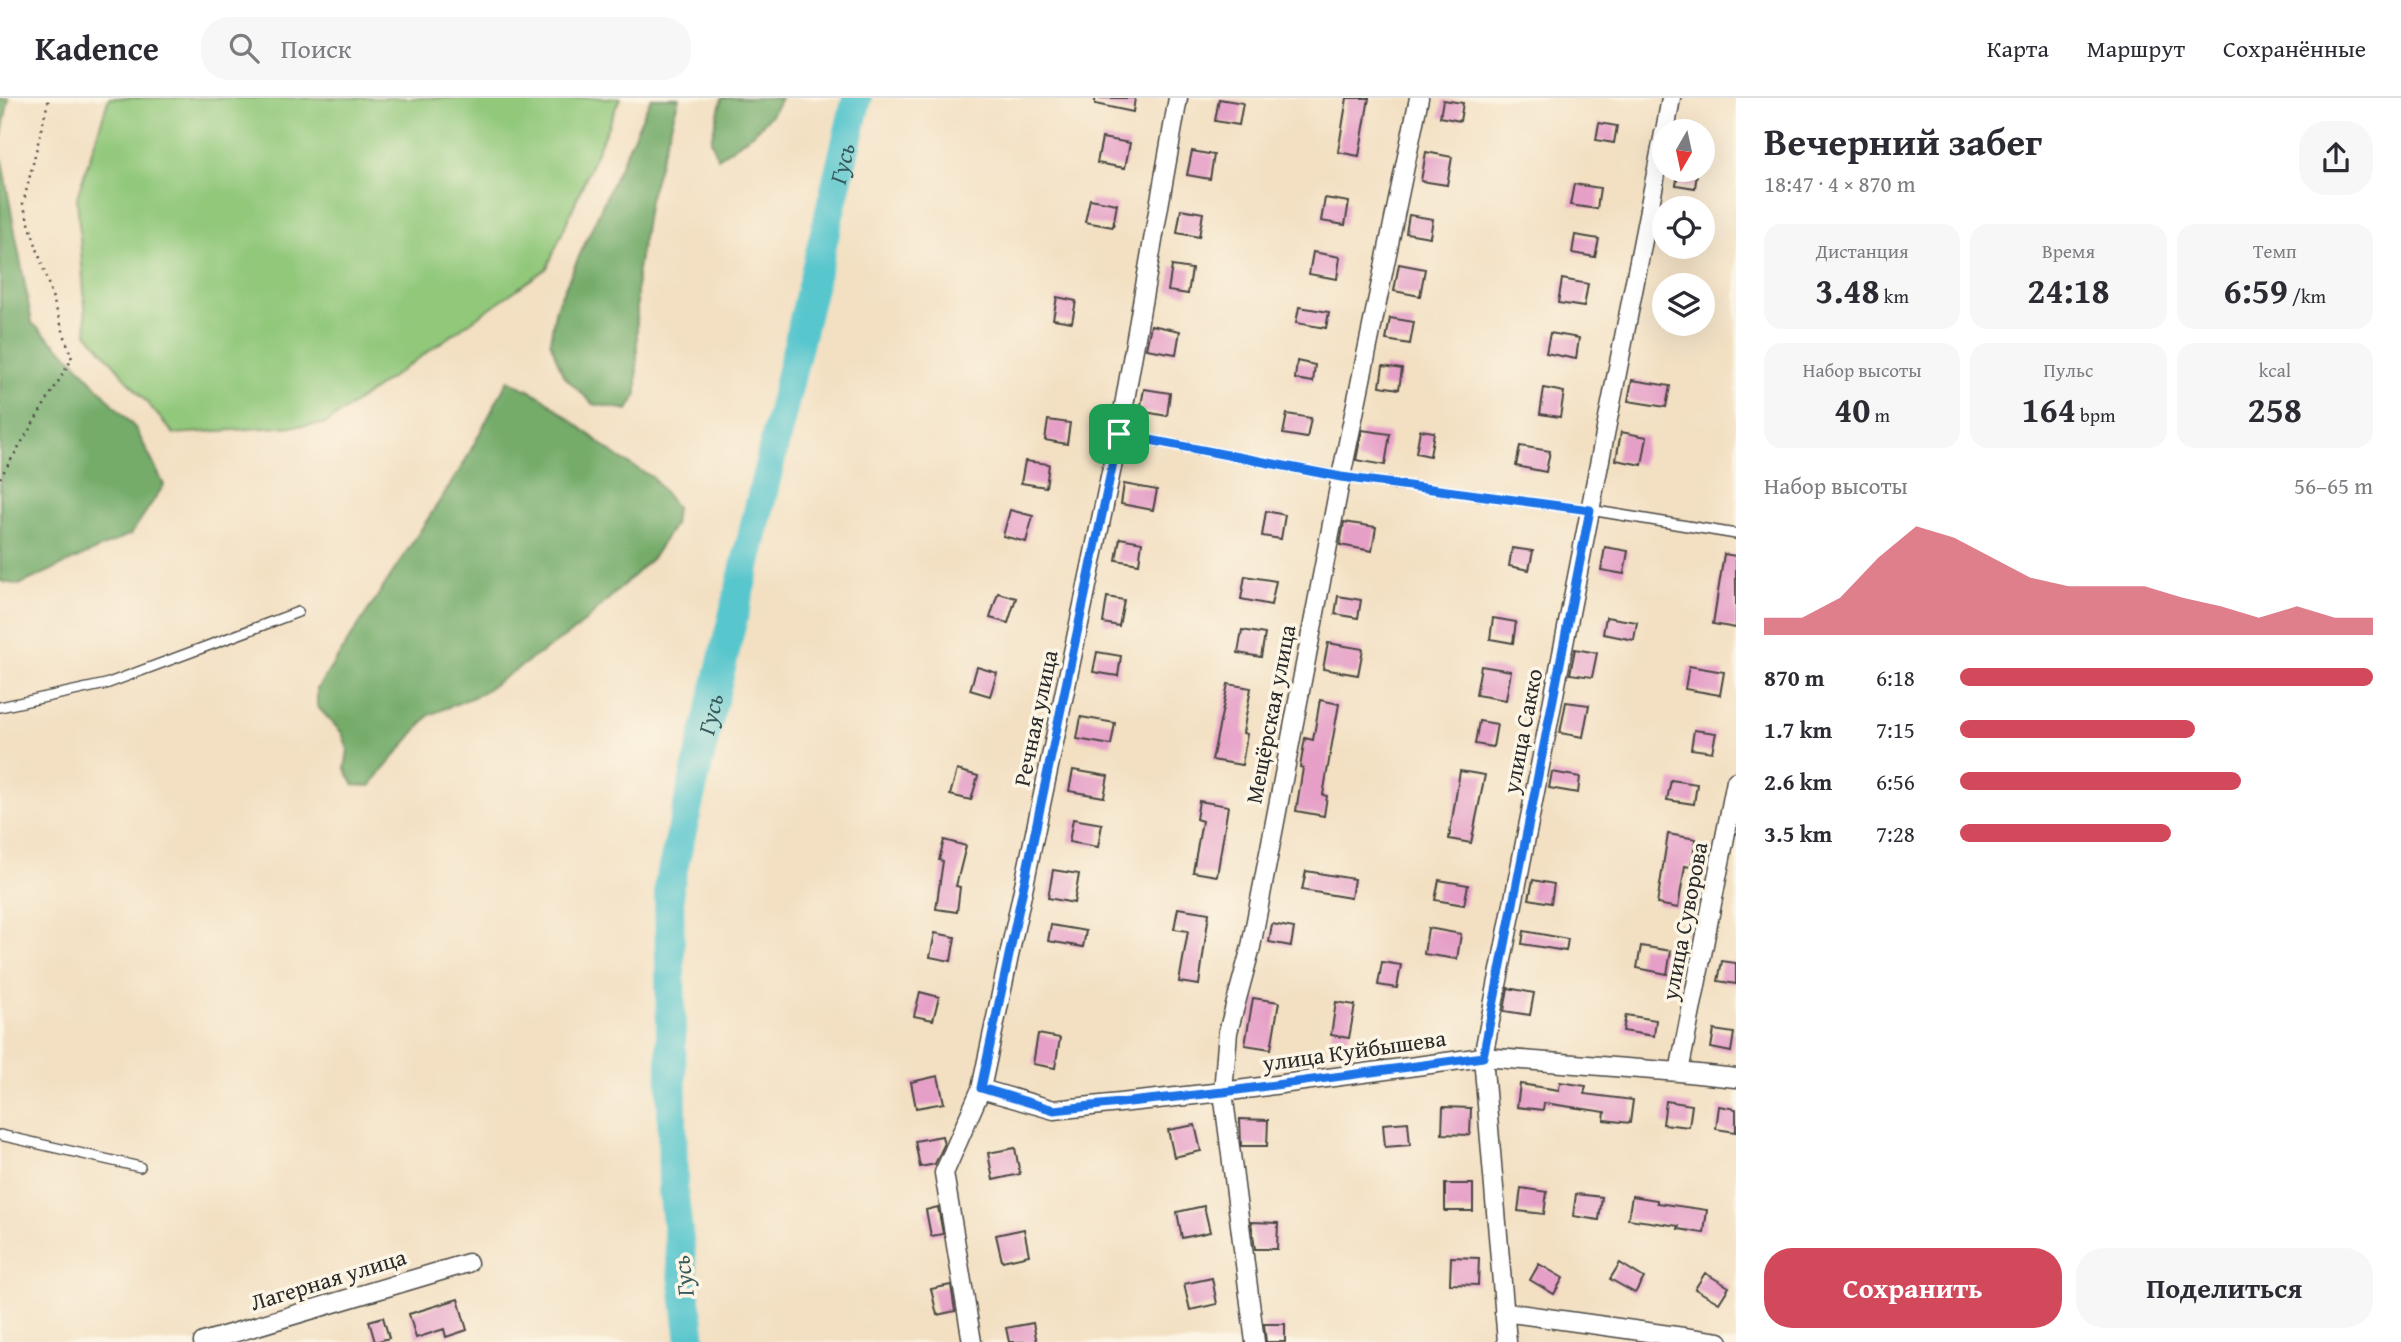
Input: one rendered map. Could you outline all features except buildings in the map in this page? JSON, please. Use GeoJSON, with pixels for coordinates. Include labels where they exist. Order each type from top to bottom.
{"type":"FeatureCollection","features":[{"type":"Feature","properties":{"kind":"street","name":"Речная улица"},"geometry":{"type":"LineString","coordinates":[[972,1342],[944,1173],[981,1088],[1119,434],[1178,98]]}},
{"type":"Feature","properties":{"kind":"street","name":"Мещёрская улица"},"geometry":{"type":"LineString","coordinates":[[1255,1342],[1223,1092],[1228,1032],[1251,947],[1341,477],[1419,98]]}},
{"type":"Feature","properties":{"kind":"street","name":"улица Сакко"},"geometry":{"type":"LineString","coordinates":[[1667,119],[1671,98]]}},
{"type":"Feature","properties":{"kind":"street","name":"улица Сакко"},"geometry":{"type":"LineString","coordinates":[[1507,1342],[1483,1057],[1654,182]]}},
{"type":"Feature","properties":{"kind":"street","name":"улица Суворова"},"geometry":{"type":"LineString","coordinates":[[1679,1072],[1736,781]]}},
{"type":"Feature","properties":{"kind":"street","name":"улица Куйбышева"},"geometry":{"type":"LineString","coordinates":[[981,1088],[1054,1110],[1223,1092],[1483,1057],[1736,1078]]}},
{"type":"Feature","properties":{"kind":"street","name":"Лагерная улица"},"geometry":{"type":"LineString","coordinates":[[203,1342],[468,1263]]}},
{"type":"Feature","properties":{"kind":"street"},"geometry":{"type":"LineString","coordinates":[[1504,1312],[1719,1342]]}},
{"type":"Feature","properties":{"kind":"lane"},"geometry":{"type":"LineString","coordinates":[[1119,434],[1341,477],[1590,510],[1736,534]]}},
{"type":"Feature","properties":{"kind":"lane"},"geometry":{"type":"LineString","coordinates":[[0,707],[107,684],[298,612]]}},
{"type":"Feature","properties":{"kind":"lane"},"geometry":{"type":"LineString","coordinates":[[0,1135],[140,1167]]}},
{"type":"Feature","properties":{"kind":"path"},"geometry":{"type":"LineString","coordinates":[[0,478],[72,359],[23,204],[49,98]]}},
{"type":"Feature","properties":{"kind":"green space"},"geometry":{"type":"Polygon","coordinates":[[[0,98],[9,98],[0,143],[0,98]]]}},
{"type":"Feature","properties":{"kind":"green space"},"geometry":{"type":"Polygon","coordinates":[[[109,98],[620,98],[547,268],[325,424],[174,434],[87,333],[77,197],[109,98]]]}},
{"type":"Feature","properties":{"kind":"green space"},"geometry":{"type":"Polygon","coordinates":[[[651,98],[679,98],[649,200],[637,276],[637,394],[628,410],[593,404],[563,375],[550,341],[556,307],[651,98]]]}},
{"type":"Feature","properties":{"kind":"green space"},"geometry":{"type":"Polygon","coordinates":[[[722,98],[781,98],[762,125],[718,158],[711,140],[722,98]]]}},
{"type":"Feature","properties":{"kind":"green space"},"geometry":{"type":"Polygon","coordinates":[[[0,151],[32,323],[72,359],[136,429],[164,485],[131,534],[19,585],[0,581],[0,151]]]}},
{"type":"Feature","properties":{"kind":"green space"},"geometry":{"type":"Polygon","coordinates":[[[508,380],[542,397],[619,458],[652,477],[676,507],[674,525],[653,557],[578,628],[478,695],[429,715],[370,786],[354,785],[345,769],[348,750],[342,733],[317,706],[317,689],[463,465],[508,380]]]}},
{"type":"Feature","properties":{"kind":"waterway","name":"Гусь"},"geometry":{"type":"LineString","coordinates":[[691,1342],[673,1189],[669,885],[857,98]]}},
{"type":"Feature","properties":{"kind":"route"},"geometry":{"type":"LineString","coordinates":[[1119,434],[1341,477],[1590,510],[1483,1057],[1223,1092],[1054,1110],[981,1088],[1119,434]]}}]}
